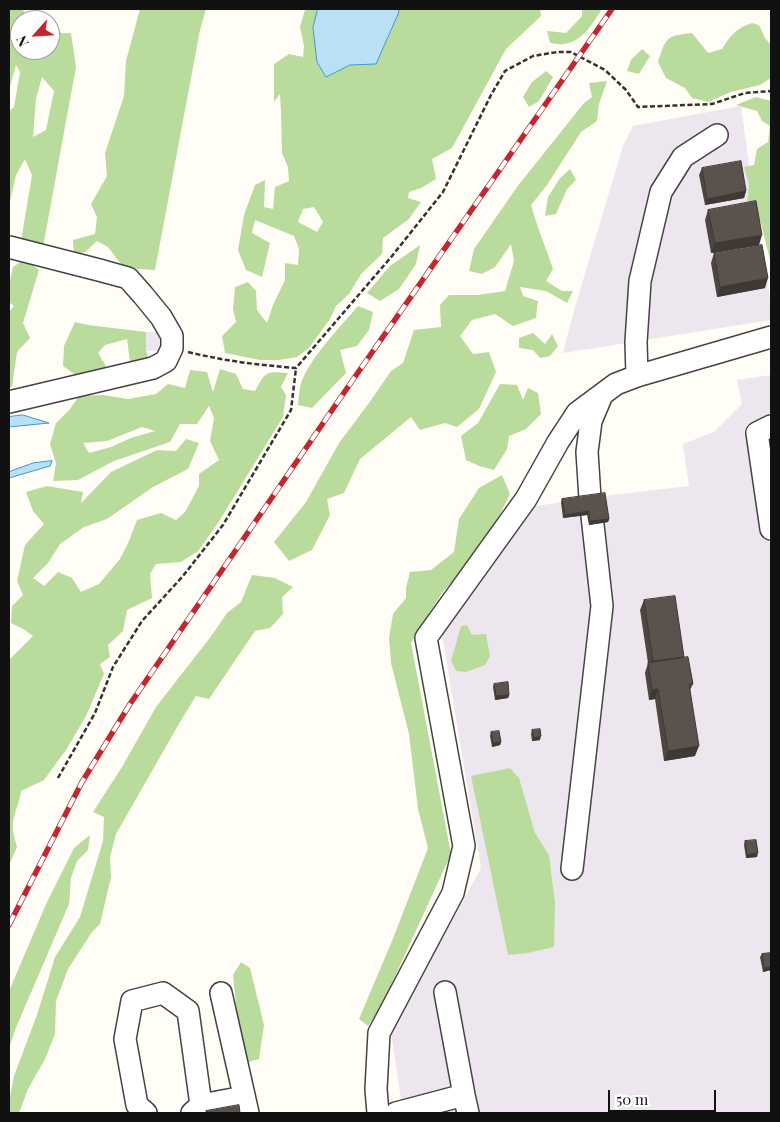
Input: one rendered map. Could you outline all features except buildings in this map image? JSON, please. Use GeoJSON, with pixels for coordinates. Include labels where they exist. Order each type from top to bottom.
{"type":"FeatureCollection","features":[{"type":"Feature","properties":{"kind":"street"},"geometry":{"type":"LineString","coordinates":[[637,376],[636,342],[640,281],[662,192],[683,158],[717,135]]}},
{"type":"Feature","properties":{"kind":"street"},"geometry":{"type":"LineString","coordinates":[[9,247],[128,278],[161,317],[172,336],[172,348],[166,360],[152,368],[9,402]]}},
{"type":"Feature","properties":{"kind":"street"},"geometry":{"type":"LineString","coordinates":[[378,1113],[376,1089],[379,1033],[453,893],[464,846],[426,638],[526,499],[558,442],[577,413],[616,384],[637,376],[771,337]]}},
{"type":"Feature","properties":{"kind":"street"},"geometry":{"type":"LineString","coordinates":[[572,869],[602,606],[587,452],[591,421],[602,395]]}},
{"type":"Feature","properties":{"kind":"street"},"geometry":{"type":"LineString","coordinates":[[771,426],[757,433],[771,529]]}},
{"type":"Feature","properties":{"kind":"street"},"geometry":{"type":"LineString","coordinates":[[396,1113],[466,1104],[445,992]]}},
{"type":"Feature","properties":{"kind":"street"},"geometry":{"type":"LineString","coordinates":[[146,1113],[137,1106],[125,1039],[132,1001],[164,993],[188,1010],[197,1109],[246,1105],[221,993]]}},
{"type":"Feature","properties":{"kind":"path"},"geometry":{"type":"LineString","coordinates":[[58,778],[95,713],[113,667],[142,621],[183,576],[223,525],[291,410],[296,368],[392,256],[443,192],[491,95],[505,71],[533,56],[571,52],[605,70],[626,90],[638,107],[712,104],[745,93],[771,91]]}},
{"type":"Feature","properties":{"kind":"path"},"geometry":{"type":"LineString","coordinates":[[172,348],[257,365],[296,368]]}},
{"type":"Feature","properties":{"kind":"shaded area"},"geometry":{"type":"Polygon","coordinates":[[[741,106],[769,291],[771,320],[563,353],[623,146],[633,126],[741,106]]]}},
{"type":"Feature","properties":{"kind":"shaded area"},"geometry":{"type":"Polygon","coordinates":[[[146,332],[162,332],[162,351],[146,351],[146,332]]]}},
{"type":"Feature","properties":{"kind":"shaded area"},"geometry":{"type":"Polygon","coordinates":[[[771,375],[771,1113],[403,1113],[391,1032],[481,868],[442,635],[536,506],[689,486],[683,444],[714,432],[742,404],[737,380],[771,375]]]}},
{"type":"Feature","properties":{"kind":"green space"},"geometry":{"type":"Polygon","coordinates":[[[10,9],[23,10],[10,10],[10,60],[60,60],[60,31],[61,33],[71,33],[76,67],[43,247],[21,241],[32,175],[25,159],[16,175],[9,206],[9,111],[14,107],[20,72],[16,65],[9,90],[10,9]],[[42,77],[36,99],[33,137],[46,130],[54,91],[42,77]]]}},
{"type":"Feature","properties":{"kind":"green space"},"geometry":{"type":"Polygon","coordinates":[[[140,9],[206,9],[200,30],[155,270],[124,268],[108,247],[97,241],[85,252],[74,255],[73,240],[95,234],[97,217],[91,204],[107,176],[105,153],[124,96],[126,61],[140,9]]]}},
{"type":"Feature","properties":{"kind":"green space"},"geometry":{"type":"Polygon","coordinates":[[[301,9],[318,9],[313,28],[317,62],[326,77],[350,65],[376,64],[399,12],[398,9],[540,9],[541,16],[506,49],[452,148],[432,159],[436,179],[421,188],[409,192],[408,198],[421,202],[409,219],[383,238],[382,254],[361,274],[349,294],[336,306],[330,319],[309,348],[297,357],[279,360],[260,360],[225,353],[222,336],[236,322],[233,309],[235,287],[248,282],[256,291],[257,310],[267,323],[285,280],[285,263],[298,265],[299,249],[294,236],[255,220],[252,233],[270,243],[262,277],[246,270],[238,250],[244,215],[255,185],[265,180],[264,207],[273,209],[275,187],[289,181],[288,167],[282,153],[280,94],[274,102],[274,64],[289,54],[303,57],[304,46],[300,27],[305,10],[301,9]],[[314,207],[303,209],[298,222],[317,232],[323,222],[314,207]]]}},
{"type":"Feature","properties":{"kind":"green space"},"geometry":{"type":"Polygon","coordinates":[[[582,9],[602,9],[586,31],[576,40],[570,43],[550,43],[547,31],[566,33],[582,16],[582,9]]]}},
{"type":"Feature","properties":{"kind":"green space"},"geometry":{"type":"Polygon","coordinates":[[[752,23],[759,25],[765,38],[771,45],[771,78],[760,85],[731,92],[708,102],[692,98],[685,88],[666,78],[658,62],[668,39],[677,35],[692,33],[708,53],[722,49],[734,33],[752,23]]]}},
{"type":"Feature","properties":{"kind":"green space"},"geometry":{"type":"Polygon","coordinates":[[[642,49],[650,56],[639,74],[627,71],[631,60],[642,49]]]}},
{"type":"Feature","properties":{"kind":"green space"},"geometry":{"type":"Polygon","coordinates":[[[546,71],[553,77],[539,101],[529,107],[523,97],[532,82],[546,71]]]}},
{"type":"Feature","properties":{"kind":"green space"},"geometry":{"type":"Polygon","coordinates":[[[607,81],[599,104],[597,121],[581,132],[547,185],[531,205],[553,269],[546,281],[562,291],[573,291],[567,303],[546,291],[520,287],[523,296],[538,301],[536,318],[513,326],[495,314],[472,320],[460,336],[473,354],[489,352],[496,372],[479,409],[457,427],[445,423],[420,430],[411,417],[360,459],[344,493],[327,499],[330,515],[312,550],[289,561],[274,542],[306,502],[339,443],[391,371],[403,363],[414,330],[441,327],[440,305],[449,295],[478,295],[505,291],[514,261],[511,244],[495,267],[482,274],[469,271],[474,249],[517,187],[584,103],[592,97],[589,83],[607,81]]]}},
{"type":"Feature","properties":{"kind":"green space"},"geometry":{"type":"Polygon","coordinates":[[[756,97],[771,101],[771,264],[761,223],[747,207],[749,184],[744,167],[754,165],[757,149],[768,142],[770,126],[762,121],[757,111],[736,105],[756,97]]]}},
{"type":"Feature","properties":{"kind":"green space"},"geometry":{"type":"Polygon","coordinates":[[[570,169],[576,180],[567,189],[556,214],[545,216],[548,197],[560,178],[570,169]]]}},
{"type":"Feature","properties":{"kind":"green space"},"geometry":{"type":"Polygon","coordinates":[[[420,245],[416,264],[399,289],[380,301],[367,293],[390,266],[420,245]]]}},
{"type":"Feature","properties":{"kind":"green space"},"geometry":{"type":"Polygon","coordinates":[[[25,259],[39,270],[23,323],[30,338],[17,352],[12,387],[9,388],[9,312],[14,306],[9,302],[9,285],[13,267],[25,259]]]}},
{"type":"Feature","properties":{"kind":"green space"},"geometry":{"type":"Polygon","coordinates":[[[358,306],[373,312],[369,330],[357,346],[340,350],[346,373],[312,408],[298,405],[301,384],[308,369],[328,341],[358,306]]]}},
{"type":"Feature","properties":{"kind":"green space"},"geometry":{"type":"Polygon","coordinates":[[[75,322],[146,332],[146,351],[150,361],[130,362],[127,339],[105,345],[98,353],[106,366],[103,371],[77,376],[63,366],[64,346],[75,322]]]}},
{"type":"Feature","properties":{"kind":"green space"},"geometry":{"type":"Polygon","coordinates":[[[533,333],[545,344],[552,334],[558,346],[550,356],[540,358],[533,350],[519,348],[519,338],[533,333]]]}},
{"type":"Feature","properties":{"kind":"green space"},"geometry":{"type":"Polygon","coordinates":[[[220,369],[236,374],[243,389],[255,391],[267,374],[275,372],[288,373],[281,387],[286,395],[283,417],[218,523],[198,551],[181,562],[156,564],[150,574],[152,598],[127,610],[123,631],[108,645],[110,657],[100,664],[104,674],[86,716],[66,750],[44,780],[21,791],[13,823],[17,847],[9,865],[9,660],[33,636],[11,623],[12,606],[23,595],[17,581],[25,545],[44,524],[33,511],[26,492],[47,486],[83,492],[81,503],[111,472],[157,450],[176,451],[186,439],[199,443],[188,469],[153,487],[107,519],[84,527],[60,544],[48,563],[33,578],[44,586],[58,572],[72,578],[81,592],[99,584],[120,559],[137,520],[161,513],[176,520],[185,512],[199,486],[199,474],[219,460],[210,441],[214,418],[209,406],[197,424],[180,424],[170,442],[114,461],[78,480],[53,481],[56,463],[50,444],[56,423],[70,409],[79,396],[103,395],[128,399],[156,394],[168,384],[185,388],[190,370],[207,372],[213,392],[220,369]],[[142,427],[107,441],[83,443],[89,453],[155,431],[142,427]]]}},
{"type":"Feature","properties":{"kind":"green space"},"geometry":{"type":"Polygon","coordinates":[[[500,384],[517,385],[523,400],[528,388],[538,393],[541,414],[526,429],[509,436],[507,449],[494,470],[466,460],[461,436],[478,423],[500,384]]]}},
{"type":"Feature","properties":{"kind":"green space"},"geometry":{"type":"Polygon","coordinates":[[[502,475],[510,494],[481,553],[461,571],[442,593],[411,643],[451,854],[381,1007],[368,1026],[359,1019],[428,848],[418,809],[409,734],[391,663],[389,638],[393,614],[406,598],[406,588],[410,572],[431,570],[454,552],[459,519],[479,488],[502,475]]]}},
{"type":"Feature","properties":{"kind":"green space"},"geometry":{"type":"Polygon","coordinates":[[[252,575],[275,578],[293,587],[282,597],[283,614],[270,628],[255,631],[209,699],[196,696],[116,834],[110,857],[111,877],[100,924],[92,932],[68,969],[56,1001],[55,1034],[45,1059],[28,1089],[19,1113],[9,1113],[9,1101],[14,1076],[37,1015],[55,957],[80,917],[103,841],[104,817],[93,812],[122,767],[156,707],[227,613],[241,602],[252,575]]]}},
{"type":"Feature","properties":{"kind":"green space"},"geometry":{"type":"Polygon","coordinates":[[[467,625],[472,635],[486,634],[490,656],[485,665],[466,672],[456,671],[451,661],[461,626],[467,625]]]}},
{"type":"Feature","properties":{"kind":"green space"},"geometry":{"type":"Polygon","coordinates":[[[510,768],[519,778],[535,833],[549,855],[555,903],[554,947],[508,955],[471,776],[510,768]]]}},
{"type":"Feature","properties":{"kind":"green space"},"geometry":{"type":"Polygon","coordinates":[[[90,835],[88,850],[77,861],[71,878],[69,904],[9,1048],[9,991],[47,902],[74,848],[90,835]]]}},
{"type":"Feature","properties":{"kind":"green space"},"geometry":{"type":"Polygon","coordinates":[[[241,962],[250,968],[264,1025],[259,1059],[245,1063],[238,1024],[233,975],[241,962]]]}},
{"type":"Feature","properties":{"kind":"water"},"geometry":{"type":"Polygon","coordinates":[[[318,9],[398,9],[399,12],[376,64],[350,65],[326,77],[317,62],[313,28],[318,9]]]}},
{"type":"Feature","properties":{"kind":"water"},"geometry":{"type":"Polygon","coordinates":[[[23,415],[49,423],[9,427],[9,417],[23,415]]]}},
{"type":"Feature","properties":{"kind":"water"},"geometry":{"type":"Polygon","coordinates":[[[52,461],[50,466],[9,478],[11,471],[33,463],[52,461]]]}},
{"type":"Feature","properties":{"kind":"railway"},"geometry":{"type":"LineString","coordinates":[[9,925],[82,782],[130,704],[350,384],[612,9]]}}]}
